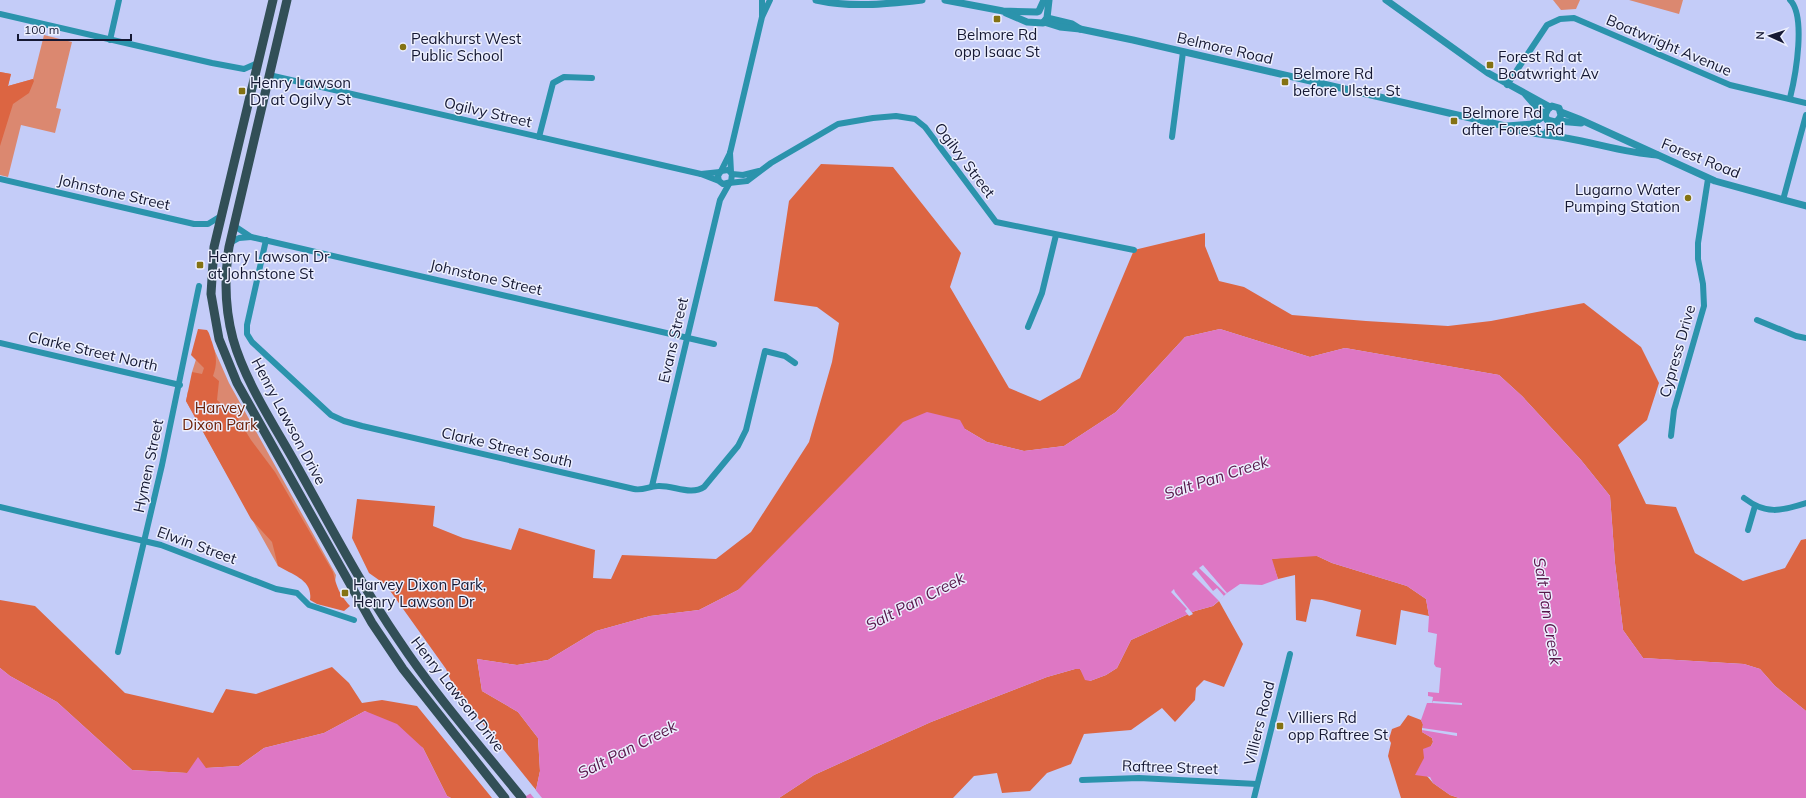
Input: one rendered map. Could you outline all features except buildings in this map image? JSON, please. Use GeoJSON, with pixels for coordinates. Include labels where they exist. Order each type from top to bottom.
{"type":"FeatureCollection","features":[{"type":"Feature","properties":{"kind":"main road","name":"Henry Lawson Drive"},"geometry":{"type":"LineString","coordinates":[[273,0],[214,247],[211,281],[214,316],[222,349],[244,396],[386,646],[505,798]]}},
{"type":"Feature","properties":{"kind":"main road","name":"Henry Lawson Drive"},"geometry":{"type":"LineString","coordinates":[[287,0],[229,244],[225,276],[226,302],[230,328],[238,354],[275,426],[356,570],[398,639],[442,699],[522,798]]}},
{"type":"Feature","properties":{"kind":"street"},"geometry":{"type":"LineString","coordinates":[[110,40],[119,0]]}},
{"type":"Feature","properties":{"kind":"street"},"geometry":{"type":"LineString","coordinates":[[762,0],[762,17]]}},
{"type":"Feature","properties":{"kind":"street"},"geometry":{"type":"LineString","coordinates":[[730,153],[732,180],[729,184],[723,184],[719,181],[720,171],[730,153],[762,17],[770,0]]}},
{"type":"Feature","properties":{"kind":"street"},"geometry":{"type":"LineString","coordinates":[[816,0],[845,5],[862,6],[922,0]]}},
{"type":"Feature","properties":{"kind":"street","name":"Belmore Road"},"geometry":{"type":"LineString","coordinates":[[945,0],[1003,11],[1038,12]]}},
{"type":"Feature","properties":{"kind":"street"},"geometry":{"type":"LineString","coordinates":[[1044,0],[1035,18],[1044,19]]}},
{"type":"Feature","properties":{"kind":"street"},"geometry":{"type":"LineString","coordinates":[[1044,19],[1048,0]]}},
{"type":"Feature","properties":{"kind":"street"},"geometry":{"type":"LineString","coordinates":[[1386,0],[1507,85],[1526,95],[1547,112],[1548,120],[1556,122]]}},
{"type":"Feature","properties":{"kind":"street"},"geometry":{"type":"LineString","coordinates":[[1790,0],[1803,20],[1803,40],[1790,98]]}},
{"type":"Feature","properties":{"kind":"street","name":"Belmore Road"},"geometry":{"type":"LineString","coordinates":[[1003,11],[1027,22],[1044,19],[1072,24],[1080,29],[1505,126],[1519,131],[1546,134],[1635,153],[1657,155]]}},
{"type":"Feature","properties":{"kind":"street"},"geometry":{"type":"LineString","coordinates":[[1038,12],[1044,11],[1044,19]]}},
{"type":"Feature","properties":{"kind":"street"},"geometry":{"type":"LineString","coordinates":[[0,14],[212,63],[221,63],[244,68],[258,63]]}},
{"type":"Feature","properties":{"kind":"street","name":"Boatwright Avenue"},"geometry":{"type":"LineString","coordinates":[[1507,85],[1547,25],[1560,19],[1574,18],[1730,85],[1806,103]]}},
{"type":"Feature","properties":{"kind":"street"},"geometry":{"type":"LineString","coordinates":[[1172,137],[1183,52]]}},
{"type":"Feature","properties":{"kind":"street","name":"Ogilvy Street"},"geometry":{"type":"LineString","coordinates":[[269,75],[701,174],[719,181]]}},
{"type":"Feature","properties":{"kind":"street"},"geometry":{"type":"LineString","coordinates":[[539,137],[553,83],[564,76],[592,78]]}},
{"type":"Feature","properties":{"kind":"street"},"geometry":{"type":"LineString","coordinates":[[1546,134],[1549,128],[1561,117],[1561,112],[1556,107],[1547,112]]}},
{"type":"Feature","properties":{"kind":"street","name":"Belmore Road"},"geometry":{"type":"LineString","coordinates":[[1505,126],[1532,124],[1547,112]]}},
{"type":"Feature","properties":{"kind":"street","name":"Forest Road"},"geometry":{"type":"LineString","coordinates":[[1561,112],[1708,179],[1806,206]]}},
{"type":"Feature","properties":{"kind":"street"},"geometry":{"type":"LineString","coordinates":[[1783,200],[1806,115]]}},
{"type":"Feature","properties":{"kind":"street","name":"Ogilvy Street"},"geometry":{"type":"LineString","coordinates":[[729,184],[748,181],[759,171],[838,124],[896,116],[909,118],[920,122],[928,130],[996,222],[1134,250]]}},
{"type":"Feature","properties":{"kind":"street","name":"Forest Road"},"geometry":{"type":"LineString","coordinates":[[1556,122],[1589,124]]}},
{"type":"Feature","properties":{"kind":"street"},"geometry":{"type":"LineString","coordinates":[[720,171],[726,169],[732,173]]}},
{"type":"Feature","properties":{"kind":"street","name":"Ogilvy Street"},"geometry":{"type":"LineString","coordinates":[[701,174],[720,171]]}},
{"type":"Feature","properties":{"kind":"street","name":"Ogilvy Street"},"geometry":{"type":"LineString","coordinates":[[732,173],[743,175],[759,171]]}},
{"type":"Feature","properties":{"kind":"street","name":"Johnstone Street"},"geometry":{"type":"LineString","coordinates":[[0,179],[194,224],[208,224],[221,216]]}},
{"type":"Feature","properties":{"kind":"street","name":"Cypress Drive"},"geometry":{"type":"LineString","coordinates":[[1671,436],[1674,410],[1704,306],[1704,292],[1698,259],[1698,243],[1708,179]]}},
{"type":"Feature","properties":{"kind":"street","name":"Evans Street"},"geometry":{"type":"LineString","coordinates":[[719,181],[720,200]]}},
{"type":"Feature","properties":{"kind":"street","name":"Evans Street"},"geometry":{"type":"LineString","coordinates":[[652,486],[720,200],[729,184]]}},
{"type":"Feature","properties":{"kind":"street","name":"Johnstone Street"},"geometry":{"type":"LineString","coordinates":[[233,225],[251,237]]}},
{"type":"Feature","properties":{"kind":"street"},"geometry":{"type":"LineString","coordinates":[[1028,327],[1042,293],[1056,235]]}},
{"type":"Feature","properties":{"kind":"street","name":"Johnstone Street"},"geometry":{"type":"LineString","coordinates":[[229,244],[239,238],[251,237],[266,240],[714,344]]}},
{"type":"Feature","properties":{"kind":"street","name":"Clarke Street South"},"geometry":{"type":"LineString","coordinates":[[266,240],[248,318],[247,334],[252,342],[337,418],[357,425],[634,490],[644,490],[652,486],[667,486],[692,490],[704,487],[741,442],[746,430],[765,351],[785,356],[795,363]]}},
{"type":"Feature","properties":{"kind":"street","name":"Hymen Street"},"geometry":{"type":"LineString","coordinates":[[118,652],[180,385],[199,286]]}},
{"type":"Feature","properties":{"kind":"street"},"geometry":{"type":"LineString","coordinates":[[1757,320],[1796,336],[1806,338]]}},
{"type":"Feature","properties":{"kind":"street","name":"Clarke Street North"},"geometry":{"type":"LineString","coordinates":[[0,344],[180,385]]}},
{"type":"Feature","properties":{"kind":"street"},"geometry":{"type":"LineString","coordinates":[[1744,498],[1755,506],[1780,511],[1806,503]]}},
{"type":"Feature","properties":{"kind":"street"},"geometry":{"type":"LineString","coordinates":[[1748,530],[1755,506]]}},
{"type":"Feature","properties":{"kind":"street","name":"Elwin Street"},"geometry":{"type":"LineString","coordinates":[[0,507],[145,540],[276,589],[297,593],[309,605],[354,620]]}},
{"type":"Feature","properties":{"kind":"street","name":"Villiers Road"},"geometry":{"type":"LineString","coordinates":[[1254,798],[1278,707],[1290,654]]}},
{"type":"Feature","properties":{"kind":"street","name":"Raftree Street"},"geometry":{"type":"LineString","coordinates":[[1082,780],[1139,778],[1257,784]]}},
{"type":"Feature","properties":{"kind":"green space"},"geometry":{"type":"Polygon","coordinates":[[[1553,0],[1580,0],[1576,9],[1561,10],[1553,0]]]}},
{"type":"Feature","properties":{"kind":"green space"},"geometry":{"type":"Polygon","coordinates":[[[1629,0],[1683,0],[1679,14],[1629,0]]]}},
{"type":"Feature","properties":{"kind":"green space"},"geometry":{"type":"Polygon","coordinates":[[[44,35],[72,42],[56,108],[61,109],[55,133],[21,125],[8,177],[0,175],[0,72],[11,74],[8,86],[33,79],[44,35]]]}},
{"type":"Feature","properties":{"kind":"green space"},"geometry":{"type":"Polygon","coordinates":[[[0,72],[11,74],[8,86],[33,79],[34,81],[29,93],[13,104],[0,146],[0,72]]]}},
{"type":"Feature","properties":{"kind":"green space"},"geometry":{"type":"Polygon","coordinates":[[[821,164],[893,167],[961,253],[950,287],[1009,388],[1040,401],[1080,378],[1134,250],[1205,233],[1205,246],[1219,281],[1244,287],[1292,315],[1448,326],[1491,321],[1584,303],[1641,347],[1659,383],[1647,420],[1618,445],[1646,504],[1676,507],[1695,553],[1743,581],[1785,568],[1801,540],[1806,539],[1806,711],[1775,686],[1760,669],[1744,664],[1643,658],[1623,630],[1615,563],[1610,496],[1581,460],[1522,396],[1499,375],[1345,348],[1310,357],[1220,329],[1185,337],[1116,412],[1064,446],[1024,451],[987,442],[965,429],[738,590],[699,610],[650,616],[596,631],[548,660],[517,665],[477,659],[482,691],[518,712],[538,738],[540,771],[536,790],[454,688],[446,669],[386,585],[369,573],[352,538],[357,499],[435,506],[433,526],[463,538],[511,550],[519,528],[595,550],[593,578],[611,579],[622,555],[716,559],[751,532],[809,442],[832,362],[839,323],[817,307],[774,301],[789,201],[821,164]]]}},
{"type":"Feature","properties":{"kind":"green space","name":"Harvey Dixon Park"},"geometry":{"type":"Polygon","coordinates":[[[198,329],[207,330],[215,351],[216,363],[213,376],[219,381],[217,400],[237,417],[251,440],[275,472],[333,572],[341,594],[350,606],[344,611],[317,604],[310,600],[310,593],[305,583],[296,575],[278,566],[272,542],[251,519],[186,401],[192,372],[202,374],[204,368],[191,355],[198,329]]]}},
{"type":"Feature","properties":{"kind":"green space","name":"Harvey Dixon Park"},"geometry":{"type":"Polygon","coordinates":[[[214,349],[229,383],[336,575],[333,596],[323,580],[278,566],[186,401],[188,391],[205,384],[192,372],[199,350],[214,349]]]}},
{"type":"Feature","properties":{"kind":"green space"},"geometry":{"type":"Polygon","coordinates":[[[1298,556],[1317,556],[1332,563],[1407,586],[1426,599],[1429,616],[1401,610],[1396,645],[1356,636],[1361,610],[1322,600],[1311,599],[1306,622],[1296,620],[1295,575],[1278,579],[1271,559],[1298,556]]]}},
{"type":"Feature","properties":{"kind":"green space"},"geometry":{"type":"Polygon","coordinates":[[[0,600],[35,606],[125,693],[213,713],[226,689],[256,694],[332,667],[349,683],[362,703],[382,700],[417,706],[492,798],[451,798],[447,796],[423,748],[365,711],[324,733],[264,748],[239,766],[206,768],[187,773],[132,770],[57,702],[10,676],[0,668],[0,600]]]}},
{"type":"Feature","properties":{"kind":"green space"},"geometry":{"type":"Polygon","coordinates":[[[1219,601],[1243,644],[1224,687],[1204,680],[1196,688],[1195,700],[1175,722],[1162,708],[1131,730],[1084,734],[1071,764],[1047,773],[1030,791],[1002,793],[997,773],[974,776],[953,798],[779,798],[814,775],[931,722],[1047,677],[1075,669],[1080,669],[1090,681],[1106,675],[1117,668],[1131,640],[1195,611],[1213,606],[1219,601]]]}},
{"type":"Feature","properties":{"kind":"green space"},"geometry":{"type":"Polygon","coordinates":[[[1408,715],[1421,720],[1423,724],[1422,732],[1432,738],[1433,742],[1420,768],[1433,783],[1450,795],[1459,798],[1401,798],[1388,756],[1391,743],[1389,739],[1392,729],[1400,726],[1408,715]]]}},
{"type":"Feature","properties":{"kind":"water","name":"Salt Pan Creek"},"geometry":{"type":"Polygon","coordinates":[[[1220,329],[1310,357],[1345,348],[1499,375],[1522,396],[1581,460],[1610,496],[1615,563],[1623,630],[1643,658],[1744,664],[1760,669],[1775,686],[1806,711],[1806,798],[1459,798],[1450,795],[1433,783],[1430,777],[1415,775],[1424,758],[1423,749],[1431,746],[1433,742],[1432,738],[1422,732],[1423,725],[1421,720],[1427,703],[1432,703],[1433,697],[1428,696],[1428,692],[1439,693],[1441,668],[1436,667],[1434,664],[1437,634],[1428,632],[1429,616],[1426,599],[1407,586],[1332,563],[1317,556],[1272,559],[1278,579],[1262,585],[1240,584],[1227,593],[1213,606],[1195,611],[1131,640],[1117,668],[1106,675],[1090,681],[1085,680],[1080,669],[1075,669],[1047,677],[931,722],[814,775],[779,798],[523,798],[536,790],[540,771],[538,738],[518,712],[482,691],[477,659],[517,665],[548,660],[596,631],[650,616],[699,610],[738,590],[903,422],[927,412],[960,420],[965,429],[987,442],[1024,451],[1064,446],[1116,412],[1185,337],[1220,329]]]}},
{"type":"Feature","properties":{"kind":"water"},"geometry":{"type":"Polygon","coordinates":[[[0,668],[10,676],[57,702],[132,770],[187,773],[198,757],[206,768],[239,766],[264,748],[324,733],[365,711],[397,724],[423,748],[447,796],[451,798],[0,798],[0,668]]]}},
{"type":"Feature","properties":{"kind":"pier"},"geometry":{"type":"Polygon","coordinates":[[[1203,565],[1227,593],[1226,594],[1199,568],[1203,565]]]}},
{"type":"Feature","properties":{"kind":"pier"},"geometry":{"type":"Polygon","coordinates":[[[1196,570],[1213,591],[1217,588],[1224,596],[1219,601],[1192,574],[1196,570]]]}},
{"type":"Feature","properties":{"kind":"pier"},"geometry":{"type":"Polygon","coordinates":[[[1174,589],[1193,614],[1189,616],[1185,611],[1187,609],[1171,592],[1174,589]]]}},
{"type":"Feature","properties":{"kind":"pier"},"geometry":{"type":"Polygon","coordinates":[[[1433,701],[1462,703],[1462,705],[1432,703],[1433,701]]]}},
{"type":"Feature","properties":{"kind":"pier"},"geometry":{"type":"Polygon","coordinates":[[[1422,728],[1457,733],[1457,736],[1422,730],[1422,728]]]}},
{"type":"Feature","properties":{"kind":"pier"},"geometry":{"type":"Polygon","coordinates":[[[534,788],[542,798],[534,798],[529,792],[534,788]]]}},
{"type":"Feature","properties":{"kind":"place","name":"Belmore Rd opp Isaac St"},"geometry":{"type":"Point","coordinates":[997,19]}},
{"type":"Feature","properties":{"kind":"place","name":"Peakhurst West Public School"},"geometry":{"type":"Point","coordinates":[403,47]}},
{"type":"Feature","properties":{"kind":"place","name":"Forest Rd at Boatwright Av"},"geometry":{"type":"Point","coordinates":[1490,65]}},
{"type":"Feature","properties":{"kind":"place","name":"Belmore Rd before Ulster St"},"geometry":{"type":"Point","coordinates":[1285,82]}},
{"type":"Feature","properties":{"kind":"place","name":"Henry Lawson Dr at Ogilvy St"},"geometry":{"type":"Point","coordinates":[242,91]}},
{"type":"Feature","properties":{"kind":"place","name":"Belmore Rd after Forest Rd"},"geometry":{"type":"Point","coordinates":[1454,121]}},
{"type":"Feature","properties":{"kind":"place","name":"Lugarno Water Pumping Station"},"geometry":{"type":"Point","coordinates":[1688,198]}},
{"type":"Feature","properties":{"kind":"place","name":"Henry Lawson Dr at Johnstone St"},"geometry":{"type":"Point","coordinates":[200,265]}},
{"type":"Feature","properties":{"kind":"place","name":"Harvey Dixon Park, Henry Lawson Dr"},"geometry":{"type":"Point","coordinates":[345,593]}},
{"type":"Feature","properties":{"kind":"place","name":"Villiers Rd opp Raftree St"},"geometry":{"type":"Point","coordinates":[1280,726]}}]}
